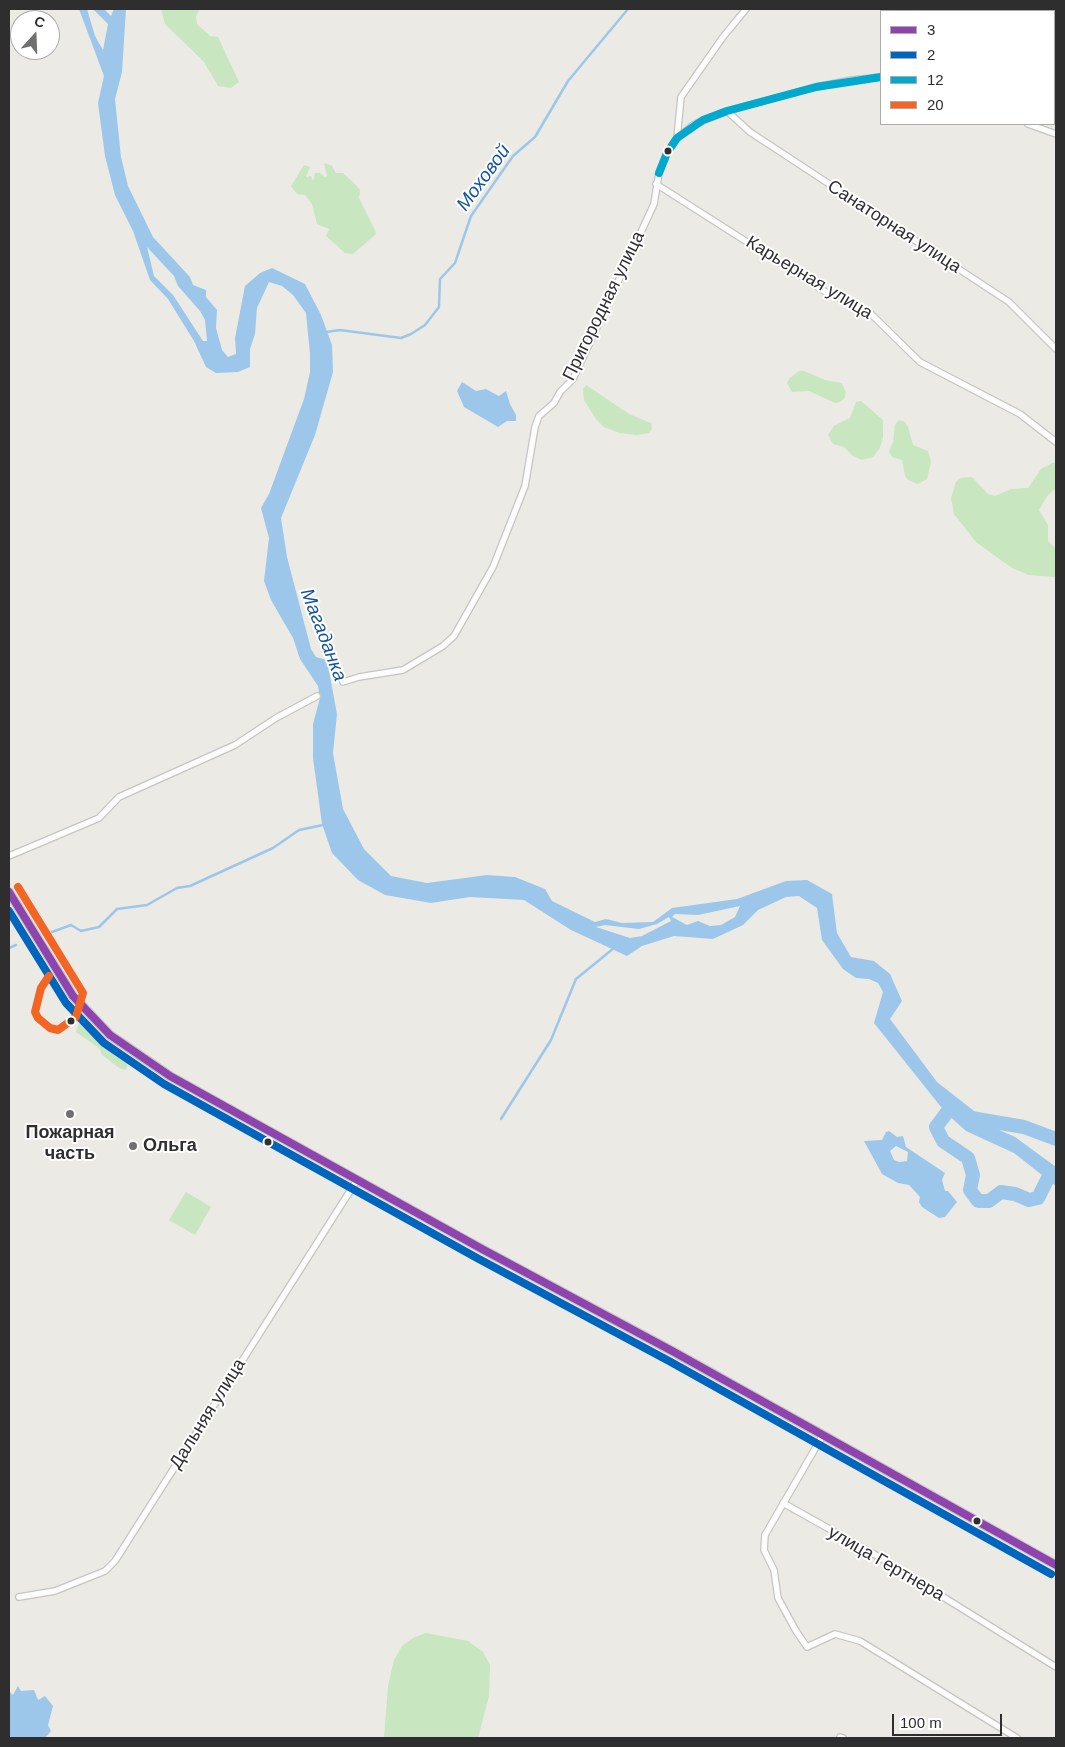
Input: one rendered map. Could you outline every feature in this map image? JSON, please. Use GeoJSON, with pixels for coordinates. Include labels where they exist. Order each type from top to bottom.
{"type":"FeatureCollection","features":[{"type":"Feature","properties":{"kind":"main road"},"geometry":{"type":"LineString","coordinates":[[9,892],[73,996],[110,1035],[170,1076],[823,1435],[1056,1566]]}},
{"type":"Feature","properties":{"kind":"street"},"geometry":{"type":"LineString","coordinates":[[677,138],[681,97],[723,37],[746,9]]}},
{"type":"Feature","properties":{"kind":"street","name":"Пригородная улица"},"geometry":{"type":"LineString","coordinates":[[343,682],[359,677],[390,674],[403,670],[443,646],[454,636],[493,567],[525,486],[535,427],[539,416],[554,403],[560,392],[573,379],[654,204],[656,184],[667,153],[677,138],[698,122],[727,111],[816,87],[880,77]]}},
{"type":"Feature","properties":{"kind":"street","name":"Санаторная улица"},"geometry":{"type":"LineString","coordinates":[[727,111],[750,132],[1009,302],[1056,349]]}},
{"type":"Feature","properties":{"kind":"street"},"geometry":{"type":"LineString","coordinates":[[1031,125],[1056,134]]}},
{"type":"Feature","properties":{"kind":"street","name":"Карьерная улица"},"geometry":{"type":"LineString","coordinates":[[656,184],[824,291],[870,313],[920,362],[1020,414],[1056,442]]}},
{"type":"Feature","properties":{"kind":"street"},"geometry":{"type":"LineString","coordinates":[[9,856],[99,818],[119,797],[235,745],[276,718],[317,696]]}},
{"type":"Feature","properties":{"kind":"street","name":"Дальняя улица"},"geometry":{"type":"LineString","coordinates":[[19,1597],[54,1591],[105,1572],[115,1561],[357,1180]]}},
{"type":"Feature","properties":{"kind":"street"},"geometry":{"type":"LineString","coordinates":[[823,1435],[765,1535],[764,1550],[774,1570],[778,1598],[796,1631],[807,1647],[835,1634],[860,1641],[1017,1738]]}},
{"type":"Feature","properties":{"kind":"street","name":"улица Гертнера"},"geometry":{"type":"LineString","coordinates":[[783,1503],[874,1554],[1056,1667]]}},
{"type":"Feature","properties":{"kind":"green space"},"geometry":{"type":"Polygon","coordinates":[[[161,9],[200,9],[196,16],[197,24],[210,36],[218,37],[239,82],[231,88],[218,86],[204,62],[165,24],[161,9]]]}},
{"type":"Feature","properties":{"kind":"green space"},"geometry":{"type":"Polygon","coordinates":[[[324,163],[332,166],[336,173],[343,173],[357,186],[360,190],[359,198],[375,230],[376,234],[353,254],[345,253],[326,236],[329,229],[317,224],[312,204],[305,195],[297,194],[291,186],[304,165],[310,167],[306,177],[311,176],[313,181],[315,173],[327,176],[324,163]]]}},
{"type":"Feature","properties":{"kind":"green space"},"geometry":{"type":"Polygon","coordinates":[[[799,371],[804,371],[825,380],[842,383],[846,393],[844,399],[835,403],[809,391],[792,392],[787,383],[799,371]]]}},
{"type":"Feature","properties":{"kind":"green space"},"geometry":{"type":"Polygon","coordinates":[[[586,385],[629,414],[651,423],[652,429],[649,433],[637,435],[620,433],[604,427],[596,419],[584,400],[583,389],[586,385]]]}},
{"type":"Feature","properties":{"kind":"green space"},"geometry":{"type":"Polygon","coordinates":[[[861,401],[883,420],[883,437],[880,448],[873,457],[862,460],[852,455],[844,447],[833,444],[828,435],[834,426],[850,418],[856,402],[861,401]]]}},
{"type":"Feature","properties":{"kind":"green space"},"geometry":{"type":"Polygon","coordinates":[[[899,420],[905,422],[908,427],[913,445],[928,451],[931,462],[927,479],[918,484],[908,480],[905,476],[902,460],[892,457],[889,452],[893,442],[895,425],[899,420]]]}},
{"type":"Feature","properties":{"kind":"green space"},"geometry":{"type":"Polygon","coordinates":[[[1056,463],[1056,488],[1048,495],[1039,510],[1048,525],[1048,541],[1056,549],[1056,577],[1029,575],[1012,568],[976,542],[954,514],[951,498],[956,482],[961,478],[972,477],[988,494],[995,496],[1011,489],[1028,488],[1041,469],[1056,463]]]}},
{"type":"Feature","properties":{"kind":"green space"},"geometry":{"type":"Polygon","coordinates":[[[79,1023],[128,1061],[126,1070],[119,1068],[102,1055],[100,1049],[76,1032],[79,1023]]]}},
{"type":"Feature","properties":{"kind":"green space"},"geometry":{"type":"Polygon","coordinates":[[[186,1192],[211,1207],[195,1235],[169,1220],[186,1192]]]}},
{"type":"Feature","properties":{"kind":"green space"},"geometry":{"type":"Polygon","coordinates":[[[426,1633],[468,1641],[483,1652],[490,1665],[489,1696],[478,1738],[384,1738],[388,1686],[394,1660],[402,1646],[413,1638],[426,1633]]]}},
{"type":"Feature","properties":{"kind":"water"},"geometry":{"type":"Polygon","coordinates":[[[79,9],[87,9],[95,36],[103,50],[108,24],[93,9],[104,9],[111,16],[114,9],[126,9],[122,72],[115,99],[121,157],[128,186],[153,237],[190,277],[193,285],[206,290],[206,297],[217,310],[216,328],[222,350],[228,357],[236,354],[235,338],[245,286],[260,273],[272,268],[305,284],[321,315],[332,345],[333,372],[315,435],[281,518],[287,557],[311,649],[316,657],[327,660],[337,714],[333,753],[343,809],[364,849],[391,876],[427,883],[487,875],[515,877],[545,889],[552,901],[595,922],[606,919],[622,923],[653,922],[672,908],[737,899],[786,881],[807,880],[832,894],[837,933],[851,957],[874,961],[890,974],[902,1001],[890,1019],[937,1082],[997,1129],[1015,1137],[1056,1167],[1056,1186],[1014,1153],[966,1131],[945,1112],[874,1023],[883,992],[878,983],[869,979],[856,978],[843,969],[822,940],[817,908],[799,896],[786,897],[758,910],[743,925],[713,939],[674,936],[642,946],[627,956],[571,930],[524,900],[470,897],[431,903],[385,895],[358,880],[332,853],[322,824],[313,758],[313,724],[320,698],[318,686],[300,659],[293,638],[271,600],[264,581],[269,538],[261,508],[269,494],[304,399],[310,372],[306,313],[293,295],[282,286],[269,282],[257,308],[255,334],[250,349],[250,367],[238,372],[216,373],[206,367],[194,341],[168,299],[150,280],[133,231],[115,195],[105,156],[98,103],[104,76],[79,9]],[[147,247],[154,276],[173,295],[203,341],[207,341],[205,320],[200,311],[178,286],[174,276],[147,247]],[[740,906],[698,915],[675,914],[672,917],[687,925],[698,921],[710,926],[721,925],[735,917],[740,906]],[[669,917],[657,924],[639,929],[605,925],[596,927],[630,938],[642,936],[671,921],[669,917]]]}},
{"type":"Feature","properties":{"kind":"water"},"geometry":{"type":"Polygon","coordinates":[[[462,382],[476,391],[486,389],[499,396],[506,391],[516,415],[516,421],[507,421],[498,427],[464,407],[457,391],[462,382]]]}},
{"type":"Feature","properties":{"kind":"water"},"geometry":{"type":"Polygon","coordinates":[[[889,1131],[897,1137],[903,1136],[906,1147],[945,1173],[942,1180],[945,1191],[948,1191],[957,1202],[945,1217],[939,1218],[922,1207],[919,1202],[920,1197],[909,1185],[898,1183],[882,1174],[864,1141],[882,1140],[886,1132],[889,1131]],[[896,1146],[890,1151],[894,1160],[899,1162],[907,1161],[908,1152],[896,1146]]]}},
{"type":"Feature","properties":{"kind":"water"},"geometry":{"type":"Polygon","coordinates":[[[18,1686],[21,1691],[34,1690],[38,1700],[45,1696],[53,1706],[48,1725],[51,1731],[45,1738],[9,1738],[9,1691],[13,1695],[18,1686]]]}},
{"type":"Feature","properties":{"kind":"waterway","name":"Моховой"},"geometry":{"type":"LineString","coordinates":[[326,332],[340,330],[401,338],[425,325],[439,307],[440,279],[455,263],[471,216],[513,156],[535,137],[568,81],[628,9]]}},
{"type":"Feature","properties":{"kind":"waterway"},"geometry":{"type":"LineString","coordinates":[[52,932],[71,925],[81,931],[99,927],[117,909],[147,905],[177,888],[190,886],[273,848],[299,830],[323,825]]}},
{"type":"Feature","properties":{"kind":"waterway"},"geometry":{"type":"LineString","coordinates":[[9,948],[16,945]]}},
{"type":"Feature","properties":{"kind":"waterway"},"geometry":{"type":"LineString","coordinates":[[501,1119],[551,1040],[576,979],[614,948]]}},
{"type":"Feature","properties":{"kind":"waterway"},"geometry":{"type":"LineString","coordinates":[[951,1107],[936,1127],[943,1141],[968,1158],[973,1175],[970,1190],[978,1201],[989,1201],[1001,1192],[1015,1194],[1029,1200],[1038,1198],[1051,1172]]}},
{"type":"Feature","properties":{"kind":"waterway","name":"Магаданка"},"geometry":{"type":"LineString","coordinates":[[971,1118],[1024,1127],[1056,1139]]}},
{"type":"Feature","properties":{"kind":"transit line","name":"12"},"geometry":{"type":"LineString","coordinates":[[659,173],[667,153],[677,138],[703,120],[727,111],[816,87],[880,77]]}},
{"type":"Feature","properties":{"kind":"transit line","name":"20"},"geometry":{"type":"LineString","coordinates":[[18,887],[83,993],[76,1017],[58,1030],[50,1028],[38,1018],[35,1012],[41,988],[49,976]]}},
{"type":"Feature","properties":{"kind":"transit line","name":"3"},"geometry":{"type":"LineString","coordinates":[[9,892],[73,996],[110,1035],[170,1076],[482,1249],[674,1352],[1056,1565]]}},
{"type":"Feature","properties":{"kind":"transit line","name":"2"},"geometry":{"type":"LineString","coordinates":[[9,911],[66,1003],[104,1043],[164,1084],[477,1258],[669,1361],[1051,1574]]}},
{"type":"Feature","properties":{"kind":"place","name":"Пожарная часть"},"geometry":{"type":"Point","coordinates":[70,1114]}},
{"type":"Feature","properties":{"kind":"place","name":"Ольга"},"geometry":{"type":"Point","coordinates":[133,1146]}}]}
